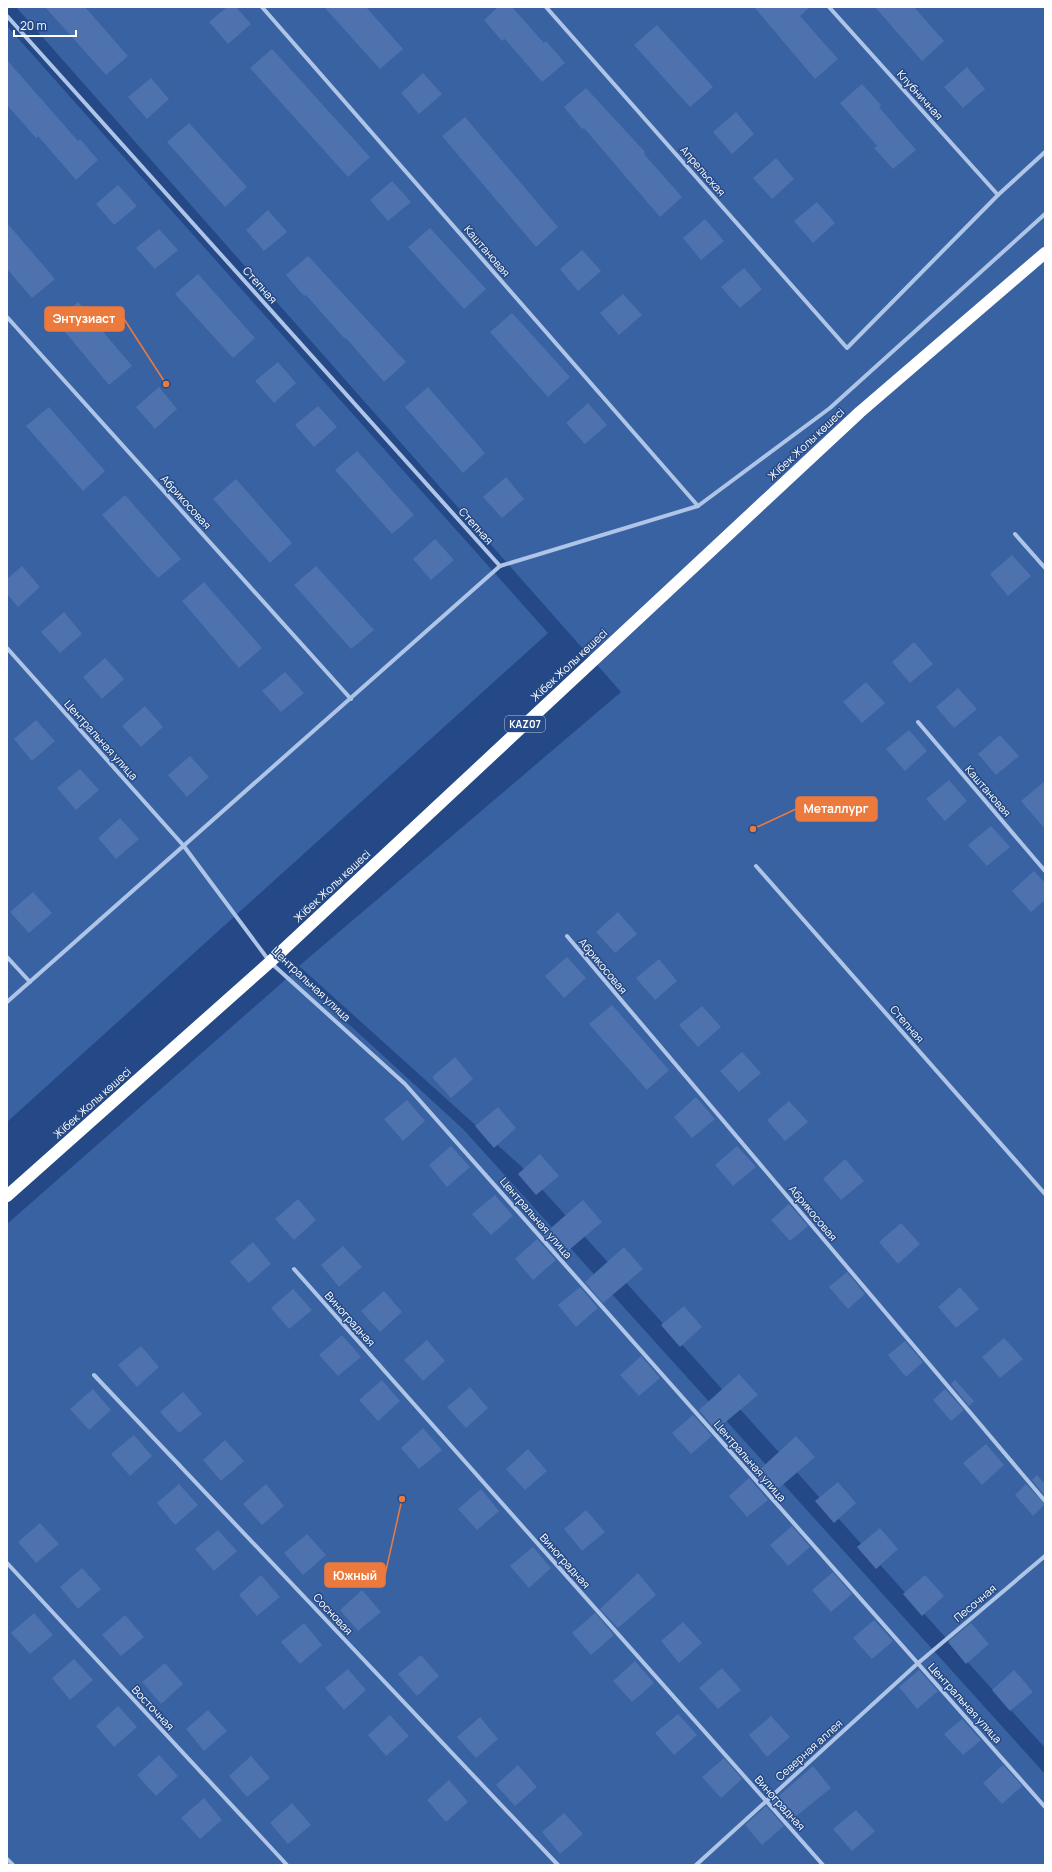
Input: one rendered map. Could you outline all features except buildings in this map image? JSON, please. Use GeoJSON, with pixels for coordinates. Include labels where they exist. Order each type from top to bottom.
{"type":"FeatureCollection","features":[{"type":"Feature","properties":{"kind":"highway","name":"Жібек Жолы көшесі"},"geometry":{"type":"LineString","coordinates":[[7,1196],[270,962],[860,412],[1045,254]]}},
{"type":"Feature","properties":{"kind":"street","name":"Каштановая"},"geometry":{"type":"LineString","coordinates":[[262,7],[698,506]]}},
{"type":"Feature","properties":{"kind":"street","name":"Апрельская"},"geometry":{"type":"LineString","coordinates":[[546,7],[847,348],[998,195]]}},
{"type":"Feature","properties":{"kind":"street","name":"Клубничная"},"geometry":{"type":"LineString","coordinates":[[829,7],[998,195]]}},
{"type":"Feature","properties":{"kind":"street","name":"Степная"},"geometry":{"type":"LineString","coordinates":[[7,16],[500,566]]}},
{"type":"Feature","properties":{"kind":"street"},"geometry":{"type":"LineString","coordinates":[[998,195],[1045,152]]}},
{"type":"Feature","properties":{"kind":"street"},"geometry":{"type":"LineString","coordinates":[[7,1002],[500,566],[698,506],[830,408],[1045,214]]}},
{"type":"Feature","properties":{"kind":"street","name":"Абрикосовая"},"geometry":{"type":"LineString","coordinates":[[7,317],[351,699]]}},
{"type":"Feature","properties":{"kind":"street"},"geometry":{"type":"LineString","coordinates":[[1014,534],[1045,568]]}},
{"type":"Feature","properties":{"kind":"street","name":"Центральная улица"},"geometry":{"type":"LineString","coordinates":[[7,648],[183,845],[270,962],[405,1084],[1045,1807]]}},
{"type":"Feature","properties":{"kind":"street","name":"Каштановая"},"geometry":{"type":"LineString","coordinates":[[918,722],[1045,871]]}},
{"type":"Feature","properties":{"kind":"street","name":"Степная"},"geometry":{"type":"LineString","coordinates":[[756,866],[1045,1194]]}},
{"type":"Feature","properties":{"kind":"street","name":"Абрикосовая"},"geometry":{"type":"LineString","coordinates":[[567,936],[1045,1501]]}},
{"type":"Feature","properties":{"kind":"street"},"geometry":{"type":"LineString","coordinates":[[7,957],[30,982]]}},
{"type":"Feature","properties":{"kind":"street","name":"Виноградная"},"geometry":{"type":"LineString","coordinates":[[294,1269],[823,1865]]}},
{"type":"Feature","properties":{"kind":"street","name":"Сосновая"},"geometry":{"type":"LineString","coordinates":[[94,1375],[558,1865]]}},
{"type":"Feature","properties":{"kind":"street","name":"Песочная"},"geometry":{"type":"LineString","coordinates":[[917,1664],[1045,1556]]}},
{"type":"Feature","properties":{"kind":"street","name":"Восточная"},"geometry":{"type":"LineString","coordinates":[[7,1563],[287,1865]]}},
{"type":"Feature","properties":{"kind":"street","name":"Северная аллея"},"geometry":{"type":"LineString","coordinates":[[696,1865],[917,1664]]}},
{"type":"Feature","properties":{"kind":"street"},"geometry":{"type":"LineString","coordinates":[[7,1858],[13,1865]]}},
{"type":"Feature","properties":{"kind":"shaded area"},"geometry":{"type":"Polygon","coordinates":[[[16,7],[1045,7],[1045,1748],[522,1167],[299,966],[621,692],[16,7]]]}},
{"type":"Feature","properties":{"kind":"shaded area"},"geometry":{"type":"Polygon","coordinates":[[[7,26],[548,633],[7,1122],[7,26]]]}},
{"type":"Feature","properties":{"kind":"shaded area"},"geometry":{"type":"Polygon","coordinates":[[[293,973],[463,1129],[1045,1774],[1045,1865],[7,1865],[7,1224],[293,973]]]}},
{"type":"Feature","properties":{"kind":"place","name":"Энтузиаст"},"geometry":{"type":"Point","coordinates":[166,384]}},
{"type":"Feature","properties":{"kind":"place","name":"Металлург"},"geometry":{"type":"Point","coordinates":[753,829]}},
{"type":"Feature","properties":{"kind":"place","name":"Южный"},"geometry":{"type":"Point","coordinates":[402,1499]}}]}
